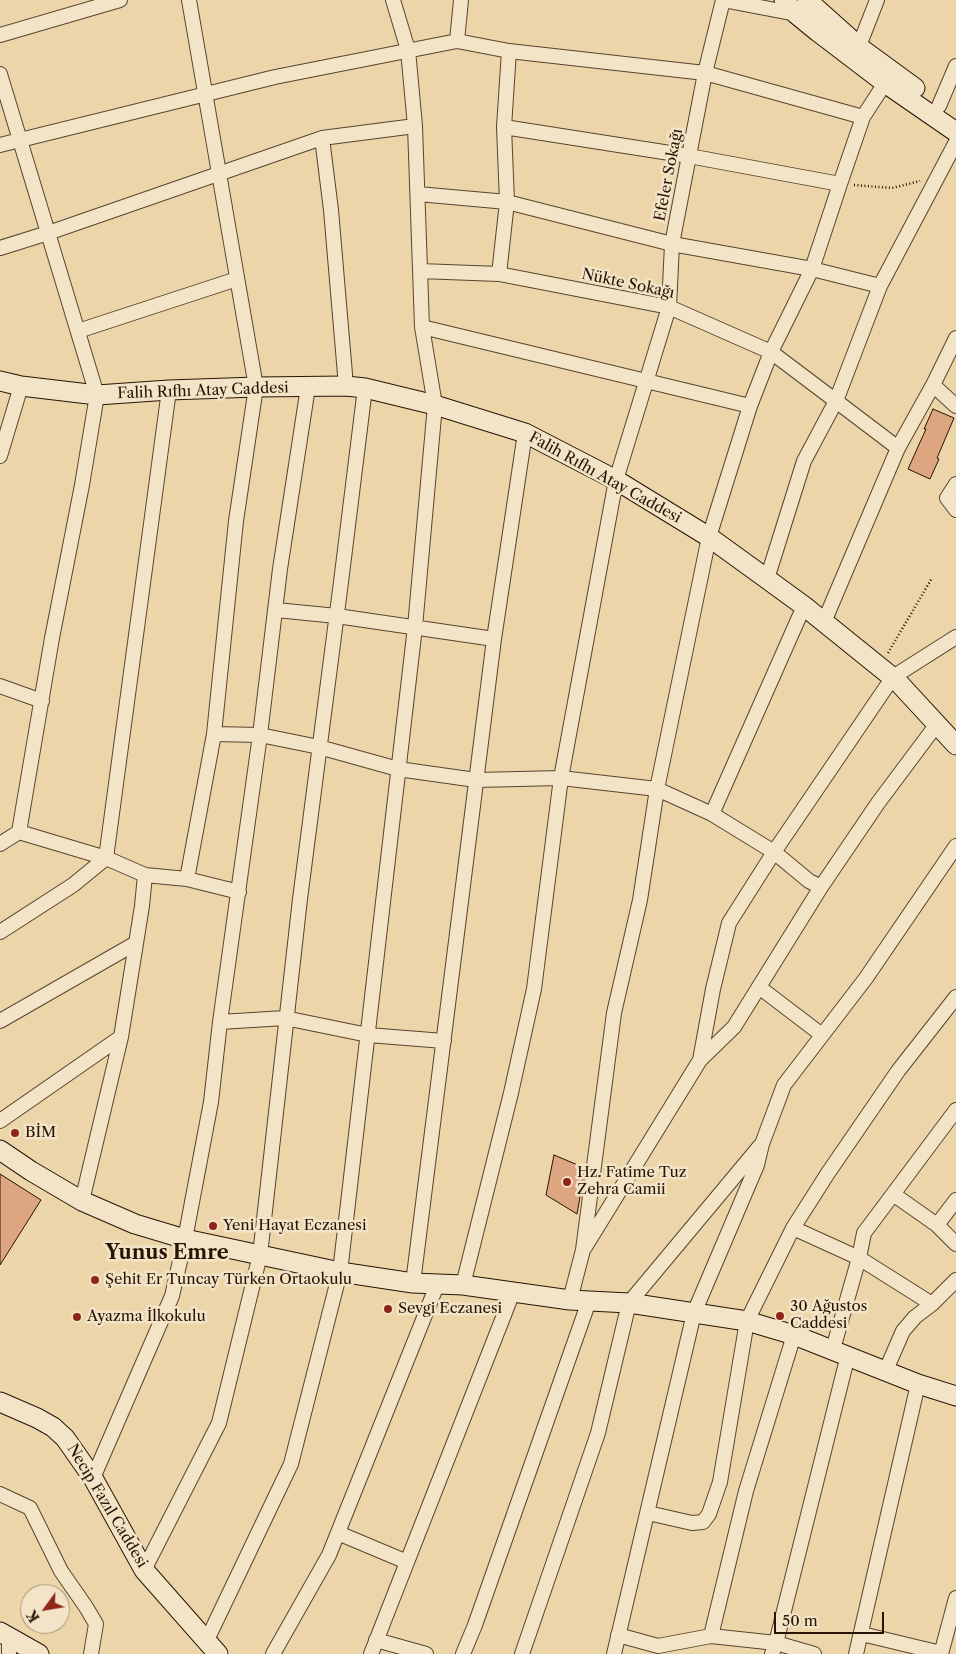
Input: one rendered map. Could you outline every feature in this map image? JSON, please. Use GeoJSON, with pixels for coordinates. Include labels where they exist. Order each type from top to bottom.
{"type":"FeatureCollection","features":[{"type":"Feature","properties":{"kind":"main road"},"geometry":{"type":"LineString","coordinates":[[796,5],[859,46],[956,119]]}},
{"type":"Feature","properties":{"kind":"main road"},"geometry":{"type":"LineString","coordinates":[[796,5],[818,32],[885,83],[956,132]]}},
{"type":"Feature","properties":{"kind":"main road","name":"Falih Rıfhı Atay Caddesi"},"geometry":{"type":"LineString","coordinates":[[0,381],[21,386],[97,396],[169,390],[346,386],[364,388],[435,405],[525,433],[616,480],[708,537],[767,579],[804,606],[886,672],[956,745]]}},
{"type":"Feature","properties":{"kind":"main road"},"geometry":{"type":"LineString","coordinates":[[0,1150],[82,1201],[134,1224],[185,1239],[340,1272],[413,1283],[463,1284],[570,1300],[628,1304],[747,1321],[794,1335],[918,1384],[956,1396]]}},
{"type":"Feature","properties":{"kind":"main road","name":"Necip Fazıl Caddesi"},"geometry":{"type":"LineString","coordinates":[[0,1402],[53,1427],[66,1438],[93,1478],[144,1570],[212,1647]]}},
{"type":"Feature","properties":{"kind":"main road"},"geometry":{"type":"LineString","coordinates":[[6,1641],[38,1654]]}},
{"type":"Feature","properties":{"kind":"street"},"geometry":{"type":"LineString","coordinates":[[0,35],[120,0]]}},
{"type":"Feature","properties":{"kind":"street"},"geometry":{"type":"LineString","coordinates":[[188,879],[214,734],[236,521],[256,387],[189,0]]}},
{"type":"Feature","properties":{"kind":"street"},"geometry":{"type":"LineString","coordinates":[[212,1647],[291,1464],[340,1272],[415,627],[435,405],[422,327],[415,126],[408,50],[393,0]]}},
{"type":"Feature","properties":{"kind":"street"},"geometry":{"type":"LineString","coordinates":[[457,41],[461,0]]}},
{"type":"Feature","properties":{"kind":"street"},"geometry":{"type":"LineString","coordinates":[[723,0],[796,5]]}},
{"type":"Feature","properties":{"kind":"street","name":"Efeler Sokağı"},"geometry":{"type":"LineString","coordinates":[[463,1284],[511,1093],[534,989],[561,778],[616,480],[669,308],[672,244],[705,73],[723,0]]}},
{"type":"Feature","properties":{"kind":"street"},"geometry":{"type":"LineString","coordinates":[[859,46],[877,0]]}},
{"type":"Feature","properties":{"kind":"street"},"geometry":{"type":"LineString","coordinates":[[0,145],[275,77],[457,41],[509,51],[705,73],[863,117]]}},
{"type":"Feature","properties":{"kind":"street"},"geometry":{"type":"LineString","coordinates":[[499,274],[507,202],[504,128],[509,51]]}},
{"type":"Feature","properties":{"kind":"street"},"geometry":{"type":"LineString","coordinates":[[939,106],[956,66]]}},
{"type":"Feature","properties":{"kind":"street"},"geometry":{"type":"LineString","coordinates":[[0,74],[97,396],[82,485],[52,638],[19,832],[0,844]]}},
{"type":"Feature","properties":{"kind":"street"},"geometry":{"type":"LineString","coordinates":[[570,1300],[583,1250],[614,1013],[640,900],[657,789],[708,537],[750,406],[771,352],[812,269],[863,117],[885,83]]}},
{"type":"Feature","properties":{"kind":"street"},"geometry":{"type":"LineString","coordinates":[[0,248],[322,138],[415,126]]}},
{"type":"Feature","properties":{"kind":"street"},"geometry":{"type":"LineString","coordinates":[[504,128],[689,156],[840,184]]}},
{"type":"Feature","properties":{"kind":"street"},"geometry":{"type":"LineString","coordinates":[[322,138],[331,210],[346,386]]}},
{"type":"Feature","properties":{"kind":"street"},"geometry":{"type":"LineString","coordinates":[[767,579],[804,461],[836,401],[880,286],[956,142]]}},
{"type":"Feature","properties":{"kind":"street"},"geometry":{"type":"LineString","coordinates":[[418,194],[507,202],[672,244],[812,269],[880,286]]}},
{"type":"Feature","properties":{"kind":"street","name":"Nükte Sokağı"},"geometry":{"type":"LineString","coordinates":[[420,271],[499,274],[669,308],[771,352],[898,448]]}},
{"type":"Feature","properties":{"kind":"street"},"geometry":{"type":"LineString","coordinates":[[78,331],[237,279]]}},
{"type":"Feature","properties":{"kind":"street"},"geometry":{"type":"LineString","coordinates":[[422,327],[750,406]]}},
{"type":"Feature","properties":{"kind":"street"},"geometry":{"type":"LineString","coordinates":[[824,622],[898,448],[934,385],[956,338]]}},
{"type":"Feature","properties":{"kind":"street"},"geometry":{"type":"LineString","coordinates":[[934,385],[956,406]]}},
{"type":"Feature","properties":{"kind":"street"},"geometry":{"type":"LineString","coordinates":[[0,456],[21,386]]}},
{"type":"Feature","properties":{"kind":"street"},"geometry":{"type":"LineString","coordinates":[[93,1478],[172,1296],[185,1239],[211,1102],[220,1022],[308,387]]}},
{"type":"Feature","properties":{"kind":"street"},"geometry":{"type":"LineString","coordinates":[[144,1570],[219,1423],[260,1255],[286,1018],[364,388]]}},
{"type":"Feature","properties":{"kind":"street"},"geometry":{"type":"LineString","coordinates":[[0,932],[73,885],[106,858],[169,390]]}},
{"type":"Feature","properties":{"kind":"street"},"geometry":{"type":"LineString","coordinates":[[413,1283],[494,639],[525,433]]}},
{"type":"Feature","properties":{"kind":"street"},"geometry":{"type":"LineString","coordinates":[[956,484],[947,498],[956,510]]}},
{"type":"Feature","properties":{"kind":"street"},"geometry":{"type":"LineString","coordinates":[[712,814],[804,606]]}},
{"type":"Feature","properties":{"kind":"street"},"geometry":{"type":"LineString","coordinates":[[276,610],[336,616],[494,639]]}},
{"type":"Feature","properties":{"kind":"street"},"geometry":{"type":"LineString","coordinates":[[700,1060],[729,923],[886,672],[956,637]]}},
{"type":"Feature","properties":{"kind":"street"},"geometry":{"type":"LineString","coordinates":[[0,686],[42,701]]}},
{"type":"Feature","properties":{"kind":"street"},"geometry":{"type":"LineString","coordinates":[[583,1250],[700,1060],[734,1027],[821,887],[878,803],[937,724]]}},
{"type":"Feature","properties":{"kind":"street"},"geometry":{"type":"LineString","coordinates":[[214,734],[260,735],[319,747],[398,769],[476,780],[561,778],[657,789],[712,814],[774,852],[809,881],[821,887]]}},
{"type":"Feature","properties":{"kind":"street"},"geometry":{"type":"LineString","coordinates":[[19,832],[106,858],[145,875],[188,879],[239,892]]}},
{"type":"Feature","properties":{"kind":"street"},"geometry":{"type":"LineString","coordinates":[[614,1654],[694,1313],[757,1165],[762,1144],[784,1085],[866,978],[956,846]]}},
{"type":"Feature","properties":{"kind":"street"},"geometry":{"type":"LineString","coordinates":[[82,1201],[121,1036],[142,906],[145,875]]}},
{"type":"Feature","properties":{"kind":"street"},"geometry":{"type":"LineString","coordinates":[[0,1021],[136,942]]}},
{"type":"Feature","properties":{"kind":"street"},"geometry":{"type":"LineString","coordinates":[[759,987],[822,1035]]}},
{"type":"Feature","properties":{"kind":"street"},"geometry":{"type":"LineString","coordinates":[[648,1514],[692,1523],[703,1522],[709,1514],[720,1482],[747,1321],[793,1228],[828,1173],[898,1071],[956,997]]}},
{"type":"Feature","properties":{"kind":"street"},"geometry":{"type":"LineString","coordinates":[[220,1022],[286,1018],[368,1035],[444,1041]]}},
{"type":"Feature","properties":{"kind":"street"},"geometry":{"type":"LineString","coordinates":[[0,1121],[121,1036]]}},
{"type":"Feature","properties":{"kind":"street"},"geometry":{"type":"LineString","coordinates":[[774,1648],[841,1352],[864,1233],[956,1110]]}},
{"type":"Feature","properties":{"kind":"street"},"geometry":{"type":"LineString","coordinates":[[522,1654],[598,1433],[628,1304],[762,1144]]}},
{"type":"Feature","properties":{"kind":"street"},"geometry":{"type":"LineString","coordinates":[[893,1194],[937,1225],[956,1244]]}},
{"type":"Feature","properties":{"kind":"street"},"geometry":{"type":"LineString","coordinates":[[937,1225],[956,1200]]}},
{"type":"Feature","properties":{"kind":"street"},"geometry":{"type":"LineString","coordinates":[[793,1228],[859,1258],[932,1304]]}},
{"type":"Feature","properties":{"kind":"street"},"geometry":{"type":"LineString","coordinates":[[886,1370],[903,1331],[915,1317],[932,1304],[956,1280]]}},
{"type":"Feature","properties":{"kind":"street"},"geometry":{"type":"LineString","coordinates":[[273,1654],[330,1555],[436,1284]]}},
{"type":"Feature","properties":{"kind":"street"},"geometry":{"type":"LineString","coordinates":[[371,1654],[513,1292]]}},
{"type":"Feature","properties":{"kind":"street"},"geometry":{"type":"LineString","coordinates":[[463,1654],[476,1624],[589,1300]]}},
{"type":"Feature","properties":{"kind":"street"},"geometry":{"type":"LineString","coordinates":[[711,1636],[746,1491],[794,1335]]}},
{"type":"Feature","properties":{"kind":"street"},"geometry":{"type":"LineString","coordinates":[[856,1654],[918,1384]]}},
{"type":"Feature","properties":{"kind":"street"},"geometry":{"type":"LineString","coordinates":[[0,1494],[30,1508],[61,1572],[96,1624],[91,1654]]}},
{"type":"Feature","properties":{"kind":"street"},"geometry":{"type":"LineString","coordinates":[[338,1532],[407,1562]]}},
{"type":"Feature","properties":{"kind":"street"},"geometry":{"type":"LineString","coordinates":[[862,1634],[941,1654],[952,1627],[956,1598]]}},
{"type":"Feature","properties":{"kind":"street"},"geometry":{"type":"LineString","coordinates":[[618,1635],[658,1650],[711,1636],[814,1654]]}},
{"type":"Feature","properties":{"kind":"street"},"geometry":{"type":"LineString","coordinates":[[376,1640],[426,1654]]}},
{"type":"Feature","properties":{"kind":"path"},"geometry":{"type":"LineString","coordinates":[[840,184],[892,188],[938,176]]}},
{"type":"Feature","properties":{"kind":"path"},"geometry":{"type":"LineString","coordinates":[[886,672],[932,578]]}},
{"type":"Feature","properties":{"kind":"building"},"geometry":{"type":"Polygon","coordinates":[[[933,409],[954,418],[930,479],[908,469],[933,409]]]}},
{"type":"Feature","properties":{"kind":"building","name":"Hz. Fatime Tuz Zehra Camii"},"geometry":{"type":"Polygon","coordinates":[[[554,1155],[585,1168],[577,1214],[546,1195],[554,1155]]]}},
{"type":"Feature","properties":{"kind":"building"},"geometry":{"type":"Polygon","coordinates":[[[0,1174],[41,1200],[0,1265],[0,1174]]]}},
{"type":"Feature","properties":{"kind":"place","name":"BİM"},"geometry":{"type":"Point","coordinates":[15,1133]}},
{"type":"Feature","properties":{"kind":"place","name":"Hz. Fatime Tuz Zehra Camii"},"geometry":{"type":"Point","coordinates":[567,1182]}},
{"type":"Feature","properties":{"kind":"place","name":"Yeni Hayat Eczanesi"},"geometry":{"type":"Point","coordinates":[213,1226]}},
{"type":"Feature","properties":{"kind":"place","name":"Şehit Er Tuncay Türken Ortaokulu"},"geometry":{"type":"Point","coordinates":[95,1280]}},
{"type":"Feature","properties":{"kind":"place","name":"Sevgi Eczanesi"},"geometry":{"type":"Point","coordinates":[388,1309]}},
{"type":"Feature","properties":{"kind":"place","name":"30 Ağustos Caddesi"},"geometry":{"type":"Point","coordinates":[780,1316]}},
{"type":"Feature","properties":{"kind":"place","name":"Ayazma İlkokulu"},"geometry":{"type":"Point","coordinates":[77,1317]}},
{"type":"Feature","properties":{"kind":"district","name":"Yunus Emre"},"geometry":{"type":"Point","coordinates":[167,1253]}}]}
